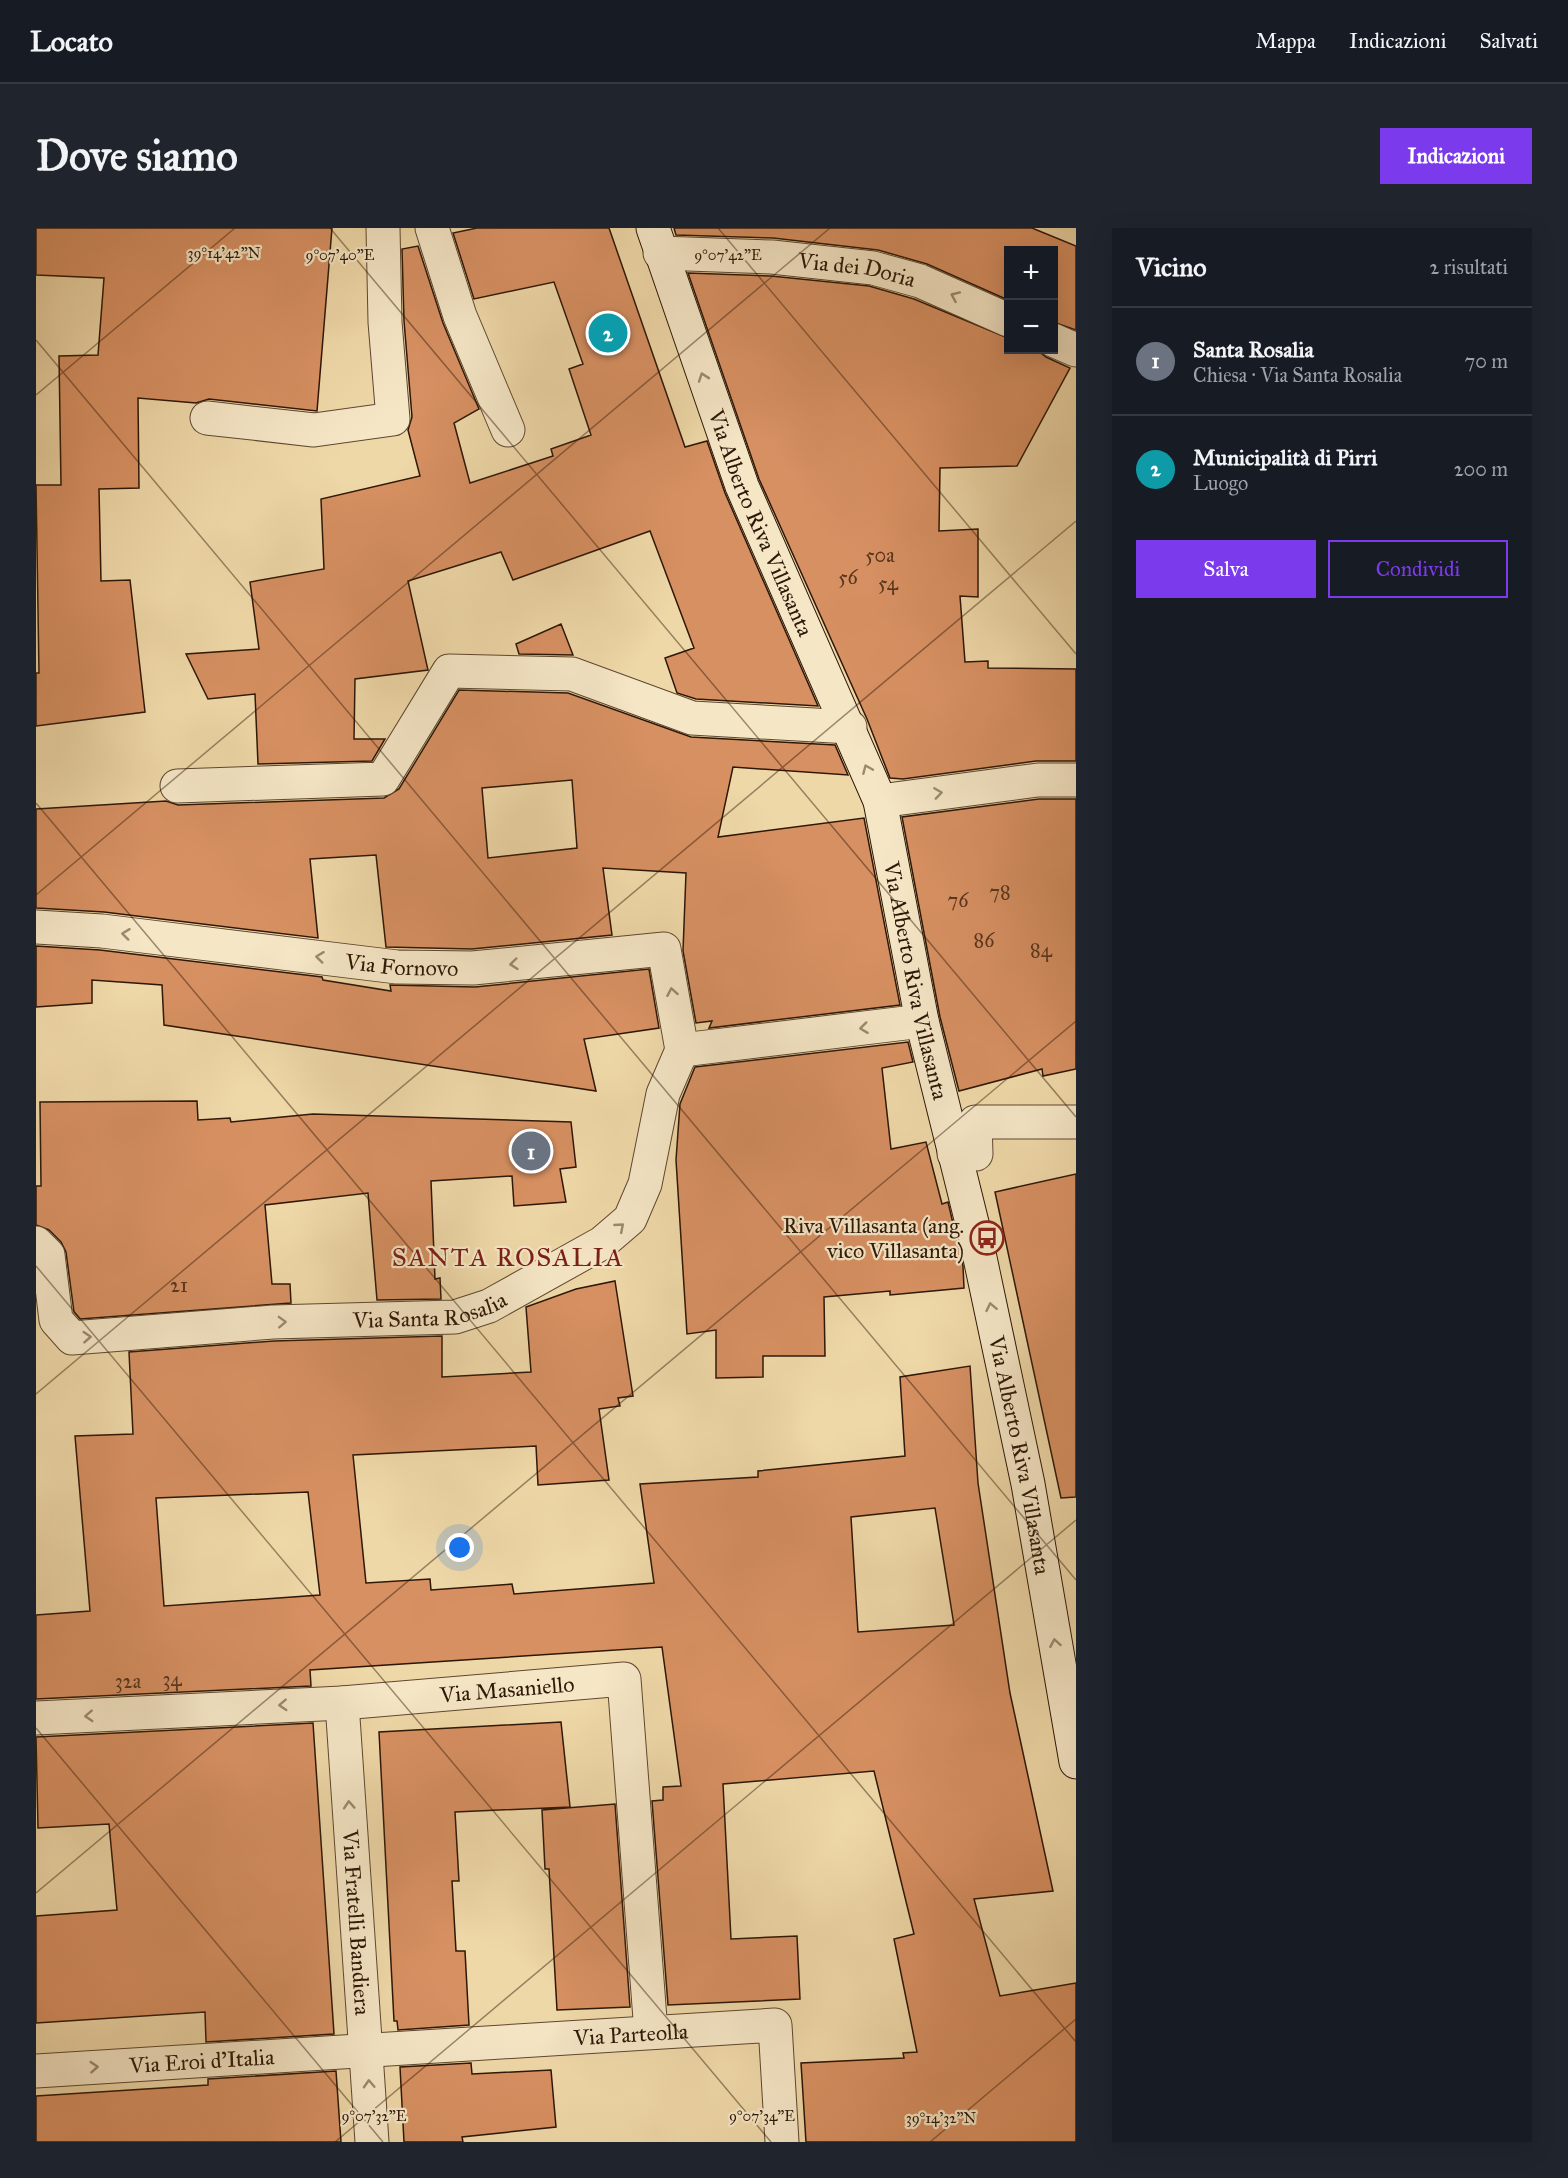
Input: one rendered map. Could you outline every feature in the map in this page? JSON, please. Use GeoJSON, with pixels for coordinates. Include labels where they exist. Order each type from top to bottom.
{"type":"FeatureCollection","features":[{"type":"Feature","properties":{"kind":"street"},"geometry":{"type":"LineString","coordinates":[[207,418],[314,430],[393,419],[385,322],[383,228]]}},
{"type":"Feature","properties":{"kind":"street"},"geometry":{"type":"LineString","coordinates":[[432,228],[460,316],[508,430]]}},
{"type":"Feature","properties":{"kind":"street","name":"Via dei Doria"},"geometry":{"type":"LineString","coordinates":[[656,241],[873,268],[920,281],[1004,318]]}},
{"type":"Feature","properties":{"kind":"street","name":"Via Alberto Riva Villasanta"},"geometry":{"type":"LineString","coordinates":[[656,241],[742,486],[850,727],[880,801],[922,1021],[976,1239],[1028,1484],[1076,1762]]}},
{"type":"Feature","properties":{"kind":"street"},"geometry":{"type":"LineString","coordinates":[[1058,342],[1076,350]]}},
{"type":"Feature","properties":{"kind":"street"},"geometry":{"type":"LineString","coordinates":[[177,786],[383,779],[449,671],[572,674],[692,718],[850,727]]}},
{"type":"Feature","properties":{"kind":"street"},"geometry":{"type":"LineString","coordinates":[[880,801],[1038,780],[1076,780]]}},
{"type":"Feature","properties":{"kind":"street","name":"Via Fornovo"},"geometry":{"type":"LineString","coordinates":[[36,927],[102,931],[397,967],[474,968],[664,949],[682,1050]]}},
{"type":"Feature","properties":{"kind":"street"},"geometry":{"type":"LineString","coordinates":[[682,1050],[922,1021]]}},
{"type":"Feature","properties":{"kind":"street","name":"Via Santa Rosalia"},"geometry":{"type":"LineString","coordinates":[[36,1243],[48,1255],[56,1320],[72,1338],[273,1322],[455,1317],[489,1306],[602,1243],[630,1219],[645,1184],[663,1094],[682,1050]]}},
{"type":"Feature","properties":{"kind":"street"},"geometry":{"type":"LineString","coordinates":[[954,1154],[976,1154],[975,1122],[1076,1122]]}},
{"type":"Feature","properties":{"kind":"street","name":"Via Masaniello"},"geometry":{"type":"LineString","coordinates":[[36,1718],[342,1702],[624,1679],[651,2032]]}},
{"type":"Feature","properties":{"kind":"street","name":"Via Fratelli Bandiera"},"geometry":{"type":"LineString","coordinates":[[342,1702],[372,2142]]}},
{"type":"Feature","properties":{"kind":"street","name":"Via Parteolla"},"geometry":{"type":"LineString","coordinates":[[367,2050],[775,2025],[782,2142]]}},
{"type":"Feature","properties":{"kind":"street","name":"Via Eroi d'Italia"},"geometry":{"type":"LineString","coordinates":[[36,2071],[367,2050]]}},
{"type":"Feature","properties":{"kind":"building"},"geometry":{"type":"Polygon","coordinates":[[[36,228],[332,228],[317,411],[209,399],[196,403],[138,398],[139,488],[99,489],[101,581],[130,580],[145,712],[36,726],[36,673],[39,673],[36,485],[61,485],[59,356],[98,355],[104,278],[36,275],[36,228]]]}},
{"type":"Feature","properties":{"kind":"building"},"geometry":{"type":"Polygon","coordinates":[[[477,228],[609,228],[685,447],[707,441],[725,493],[818,706],[696,699],[677,693],[665,658],[694,648],[650,531],[513,580],[501,552],[408,581],[428,670],[355,679],[354,739],[385,739],[372,761],[258,764],[255,694],[208,699],[186,654],[259,649],[250,582],[324,569],[321,499],[420,476],[408,430],[412,417],[404,321],[402,249],[418,246],[443,323],[479,409],[454,423],[470,483],[553,456],[551,449],[591,435],[569,369],[583,364],[554,282],[474,299],[453,233],[477,228]]]}},
{"type":"Feature","properties":{"kind":"building"},"geometry":{"type":"Polygon","coordinates":[[[674,228],[1032,228],[1076,246],[1076,330],[1058,324],[1058,246],[1004,246],[1004,298],[927,264],[878,250],[773,238],[676,235],[674,228]]]}},
{"type":"Feature","properties":{"kind":"building"},"geometry":{"type":"Polygon","coordinates":[[[688,273],[771,276],[869,286],[914,299],[1004,336],[1004,354],[1042,354],[1070,368],[1017,466],[940,468],[939,531],[978,529],[978,597],[960,596],[965,662],[988,661],[988,668],[1076,669],[1076,761],[1036,761],[903,779],[890,778],[867,719],[759,479],[688,273]]]}},
{"type":"Feature","properties":{"kind":"building"},"geometry":{"type":"Polygon","coordinates":[[[561,624],[573,655],[519,654],[516,644],[561,624]]]}},
{"type":"Feature","properties":{"kind":"building"},"geometry":{"type":"Polygon","coordinates":[[[459,690],[568,693],[691,737],[835,745],[848,775],[733,767],[718,837],[864,818],[900,1005],[709,1028],[712,1021],[696,1023],[683,951],[686,873],[603,868],[612,935],[472,949],[386,947],[376,855],[310,859],[318,938],[104,912],[36,908],[36,809],[166,801],[178,805],[384,798],[399,789],[459,690]],[[572,780],[482,788],[488,858],[577,848],[572,780]]]}},
{"type":"Feature","properties":{"kind":"building"},"geometry":{"type":"Polygon","coordinates":[[[1039,799],[1076,799],[1076,1069],[1043,1076],[1042,1069],[959,1091],[940,1017],[902,817],[1039,799]]]}},
{"type":"Feature","properties":{"kind":"building"},"geometry":{"type":"Polygon","coordinates":[[[36,946],[100,950],[322,977],[323,980],[391,991],[390,985],[475,987],[649,969],[659,1028],[584,1039],[596,1091],[164,1025],[162,985],[92,980],[92,1003],[36,1007],[36,946]]]}},
{"type":"Feature","properties":{"kind":"building"},"geometry":{"type":"Polygon","coordinates":[[[908,1042],[913,1062],[882,1068],[891,1149],[926,1142],[942,1204],[948,1202],[963,1266],[964,1288],[890,1295],[890,1291],[824,1297],[825,1356],[763,1356],[763,1377],[716,1378],[716,1330],[687,1334],[676,1160],[680,1104],[695,1067],[908,1042]]]}},
{"type":"Feature","properties":{"kind":"building"},"geometry":{"type":"Polygon","coordinates":[[[197,1101],[198,1120],[230,1118],[231,1122],[313,1114],[571,1122],[576,1167],[560,1169],[566,1202],[514,1206],[512,1176],[431,1181],[435,1279],[440,1278],[441,1299],[377,1300],[368,1193],[265,1205],[272,1284],[290,1284],[291,1303],[80,1319],[74,1312],[66,1252],[61,1242],[49,1230],[36,1225],[36,1186],[41,1186],[40,1102],[197,1101]]]}},
{"type":"Feature","properties":{"kind":"building"},"geometry":{"type":"Polygon","coordinates":[[[1076,1174],[1076,1497],[1061,1498],[995,1192],[1076,1174]]]}},
{"type":"Feature","properties":{"kind":"building"},"geometry":{"type":"Polygon","coordinates":[[[615,1281],[633,1396],[618,1398],[620,1406],[599,1409],[609,1480],[538,1485],[536,1446],[353,1455],[366,1583],[430,1579],[431,1590],[512,1584],[514,1594],[654,1583],[640,1484],[758,1477],[758,1471],[905,1456],[900,1377],[970,1366],[978,1483],[1010,1693],[1053,1891],[974,1899],[1000,1996],[1076,1983],[1076,2142],[806,2142],[801,2063],[904,2058],[903,2053],[917,2052],[894,1939],[914,1934],[874,1771],[723,1784],[731,1939],[797,1936],[800,1999],[668,2005],[652,1801],[663,1800],[663,1787],[681,1786],[662,1647],[310,1670],[311,1686],[36,1699],[36,1615],[90,1611],[75,1436],[133,1434],[129,1352],[274,1341],[442,1336],[442,1377],[531,1372],[526,1307],[576,1289],[615,1281]],[[308,1492],[156,1498],[164,1606],[320,1595],[308,1492]],[[935,1508],[851,1517],[858,1632],[954,1625],[935,1508]]]}},
{"type":"Feature","properties":{"kind":"building"},"geometry":{"type":"Polygon","coordinates":[[[561,1722],[570,1807],[455,1812],[459,1881],[452,1881],[456,1951],[465,1951],[469,2025],[398,2030],[397,2021],[394,2021],[379,1732],[561,1722]]]}},
{"type":"Feature","properties":{"kind":"building"},"geometry":{"type":"Polygon","coordinates":[[[313,1723],[334,2034],[206,2042],[205,2012],[36,2023],[36,1916],[117,1910],[109,1824],[38,1828],[36,1737],[313,1723]]]}},
{"type":"Feature","properties":{"kind":"building"},"geometry":{"type":"Polygon","coordinates":[[[615,1804],[630,2007],[557,2010],[549,1869],[545,1869],[542,1810],[615,1804]]]}},
{"type":"Feature","properties":{"kind":"building"},"geometry":{"type":"Polygon","coordinates":[[[471,2063],[472,2074],[551,2070],[556,2127],[462,2137],[463,2142],[404,2142],[400,2067],[471,2063]]]}},
{"type":"Feature","properties":{"kind":"building"},"geometry":{"type":"Polygon","coordinates":[[[336,2071],[341,2142],[36,2142],[36,2096],[208,2085],[208,2079],[336,2071]]]}},
{"type":"Feature","properties":{"kind":"place","name":"Municipalità di Pirri"},"geometry":{"type":"Point","coordinates":[608,333]}},
{"type":"Feature","properties":{"kind":"place","name":"Santa Rosalia"},"geometry":{"type":"Point","coordinates":[531,1151]}},
{"type":"Feature","properties":{"kind":"place","name":"Riva Villasanta (ang. vico Villasanta)"},"geometry":{"type":"Point","coordinates":[987,1238]}},
{"type":"Feature","properties":{"kind":"district","name":"SANTA ROSALIA"},"geometry":{"type":"Point","coordinates":[508,1257]}}]}
